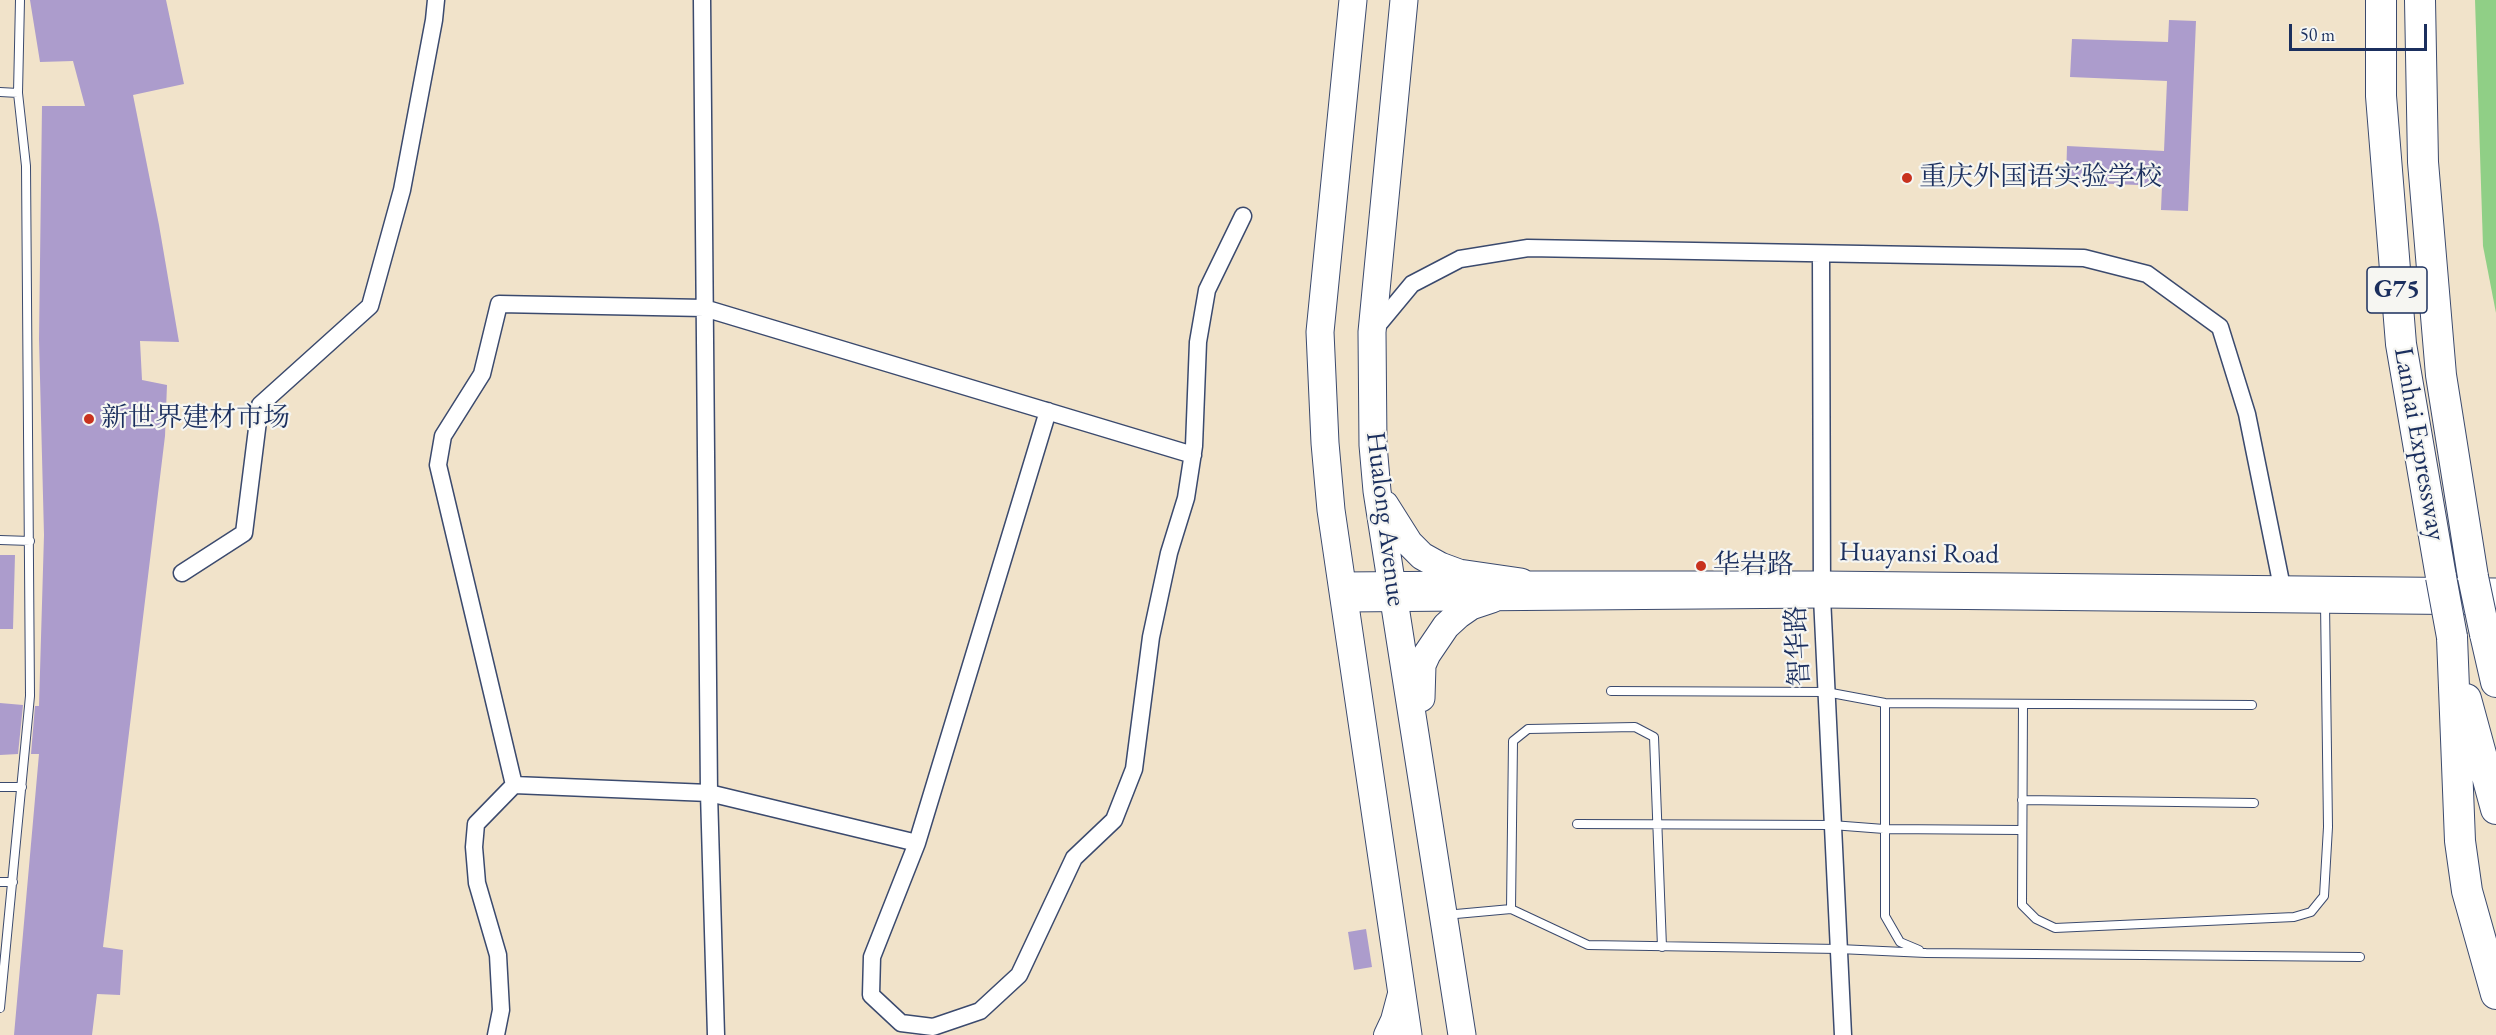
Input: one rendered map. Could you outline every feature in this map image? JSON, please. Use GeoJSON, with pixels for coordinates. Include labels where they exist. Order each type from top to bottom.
{"type":"FeatureCollection","features":[{"type":"Feature","properties":{"kind":"highway","name":"Lanhai Expressway"},"geometry":{"type":"LineString","coordinates":[[2381,0],[2381,96],[2401,345],[2452,637],[2472,724],[2496,809]]}},
{"type":"Feature","properties":{"kind":"highway","name":"Lanhai Expressway"},"geometry":{"type":"LineString","coordinates":[[2420,0],[2423,162],[2441,375],[2485,583],[2490,646],[2496,682]]}},
{"type":"Feature","properties":{"kind":"highway"},"geometry":{"type":"LineString","coordinates":[[2452,637],[2460,841],[2467,891],[2496,994]]}},
{"type":"Feature","properties":{"kind":"main road","name":"Hualong Avenue"},"geometry":{"type":"LineString","coordinates":[[1353,0],[1320,332],[1327,465],[1343,592],[1408,1035]]}},
{"type":"Feature","properties":{"kind":"main road","name":"Hualong Avenue"},"geometry":{"type":"LineString","coordinates":[[1404,0],[1372,332],[1373,445],[1377,491],[1460,1023]]}},
{"type":"Feature","properties":{"kind":"main road"},"geometry":{"type":"LineString","coordinates":[[1377,491],[1399,530],[1422,556],[1459,573],[1521,582]]}},
{"type":"Feature","properties":{"kind":"main road"},"geometry":{"type":"LineString","coordinates":[[1422,789],[1424,738],[1420,678],[1422,665],[1440,635],[1458,615],[1471,606],[1492,599]]}},
{"type":"Feature","properties":{"kind":"main road"},"geometry":{"type":"LineString","coordinates":[[1386,1035],[1393,1020],[1402,985]]}},
{"type":"Feature","properties":{"kind":"street"},"geometry":{"type":"LineString","coordinates":[[182,573],[244,533],[260,405],[370,306],[402,190],[436,0]]}},
{"type":"Feature","properties":{"kind":"street"},"geometry":{"type":"LineString","coordinates":[[702,0],[709,793],[717,1035]]}},
{"type":"Feature","properties":{"kind":"street"},"geometry":{"type":"LineString","coordinates":[[1048,411],[917,843],[872,957],[871,995],[901,1023],[933,1027],[980,1011],[1019,975],[1074,858],[1113,820],[1134,769],[1151,637],[1169,554],[1186,498],[1193,455],[1198,342],[1207,290],[1243,216]]}},
{"type":"Feature","properties":{"kind":"street"},"geometry":{"type":"LineString","coordinates":[[1372,332],[1412,284],[1460,259],[1528,248],[2084,258],[2147,274],[2220,327],[2247,414],[2283,586]]}},
{"type":"Feature","properties":{"kind":"street","name":"智华路"},"geometry":{"type":"LineString","coordinates":[[1821,254],[1822,590],[1843,1035]]}},
{"type":"Feature","properties":{"kind":"street"},"geometry":{"type":"LineString","coordinates":[[514,785],[438,465],[442,436],[482,374],[499,304],[704,308],[1193,455]]}},
{"type":"Feature","properties":{"kind":"street","name":"Huayansi Road"},"geometry":{"type":"LineString","coordinates":[[1343,592],[1394,591],[1521,582],[2325,603],[2496,604]]}},
{"type":"Feature","properties":{"kind":"street","name":"Huayansi Road"},"geometry":{"type":"LineString","coordinates":[[1394,591],[1492,599],[1822,590],[2485,583]]}},
{"type":"Feature","properties":{"kind":"street"},"geometry":{"type":"LineString","coordinates":[[496,1035],[501,1010],[498,955],[477,883],[474,847],[476,824],[514,785],[709,793],[917,843]]}},
{"type":"Feature","properties":{"kind":"street"},"geometry":{"type":"LineString","coordinates":[[1460,1023],[1477,1035]]}},
{"type":"Feature","properties":{"kind":"lane"},"geometry":{"type":"LineString","coordinates":[[0,1008],[30,696],[26,165],[18,93],[20,0]]}},
{"type":"Feature","properties":{"kind":"lane"},"geometry":{"type":"LineString","coordinates":[[0,92],[18,93]]}},
{"type":"Feature","properties":{"kind":"lane"},"geometry":{"type":"LineString","coordinates":[[0,540],[30,541]]}},
{"type":"Feature","properties":{"kind":"lane"},"geometry":{"type":"LineString","coordinates":[[2023,704],[2022,905],[2036,920],[2055,927],[2294,917],[2311,912],[2324,896],[2328,827],[2325,603]]}},
{"type":"Feature","properties":{"kind":"lane"},"geometry":{"type":"LineString","coordinates":[[1611,691],[1826,692],[1885,703],[2252,705]]}},
{"type":"Feature","properties":{"kind":"lane"},"geometry":{"type":"LineString","coordinates":[[1885,703],[1885,916],[1900,942],[1926,953]]}},
{"type":"Feature","properties":{"kind":"lane"},"geometry":{"type":"LineString","coordinates":[[1511,909],[1513,741],[1528,729],[1635,727],[1654,737],[1662,947]]}},
{"type":"Feature","properties":{"kind":"lane"},"geometry":{"type":"LineString","coordinates":[[0,787],[22,787]]}},
{"type":"Feature","properties":{"kind":"lane"},"geometry":{"type":"LineString","coordinates":[[2022,800],[2253,803]]}},
{"type":"Feature","properties":{"kind":"lane"},"geometry":{"type":"LineString","coordinates":[[1577,824],[1832,825],[1884,829],[2021,830]]}},
{"type":"Feature","properties":{"kind":"lane"},"geometry":{"type":"LineString","coordinates":[[0,882],[13,882]]}},
{"type":"Feature","properties":{"kind":"lane"},"geometry":{"type":"LineString","coordinates":[[1443,915],[1511,909],[1588,945],[1839,949],[1926,953],[2360,957]]}},
{"type":"Feature","properties":{"kind":"green space"},"geometry":{"type":"Polygon","coordinates":[[[2475,0],[2496,0],[2496,313],[2483,246],[2475,0]]]}},
{"type":"Feature","properties":{"kind":"building","name":"新世界建材市场"},"geometry":{"type":"Polygon","coordinates":[[[30,0],[166,0],[184,84],[133,95],[179,342],[140,341],[142,380],[167,385],[165,436],[103,947],[123,950],[120,995],[97,994],[92,1035],[14,1035],[39,754],[31,754],[35,706],[39,706],[44,535],[39,339],[42,106],[85,106],[73,61],[40,62],[30,0]]]}},
{"type":"Feature","properties":{"kind":"building"},"geometry":{"type":"Polygon","coordinates":[[[2169,20],[2196,21],[2188,211],[2161,210],[2162,186],[2066,182],[2067,146],[2164,151],[2167,81],[2070,77],[2072,39],[2168,42],[2169,20]]]}},
{"type":"Feature","properties":{"kind":"building"},"geometry":{"type":"Polygon","coordinates":[[[0,555],[15,555],[13,629],[0,629],[0,555]]]}},
{"type":"Feature","properties":{"kind":"building"},"geometry":{"type":"Polygon","coordinates":[[[0,703],[23,705],[18,754],[0,755],[0,703]]]}},
{"type":"Feature","properties":{"kind":"building"},"geometry":{"type":"Polygon","coordinates":[[[1366,929],[1372,967],[1354,970],[1348,932],[1366,929]]]}},
{"type":"Feature","properties":{"kind":"place","name":"重庆外国语实验学校"},"geometry":{"type":"Point","coordinates":[1907,178]}},
{"type":"Feature","properties":{"kind":"place","name":"新世界建材市场"},"geometry":{"type":"Point","coordinates":[89,419]}},
{"type":"Feature","properties":{"kind":"place","name":"华岩路"},"geometry":{"type":"Point","coordinates":[1701,566]}}]}
